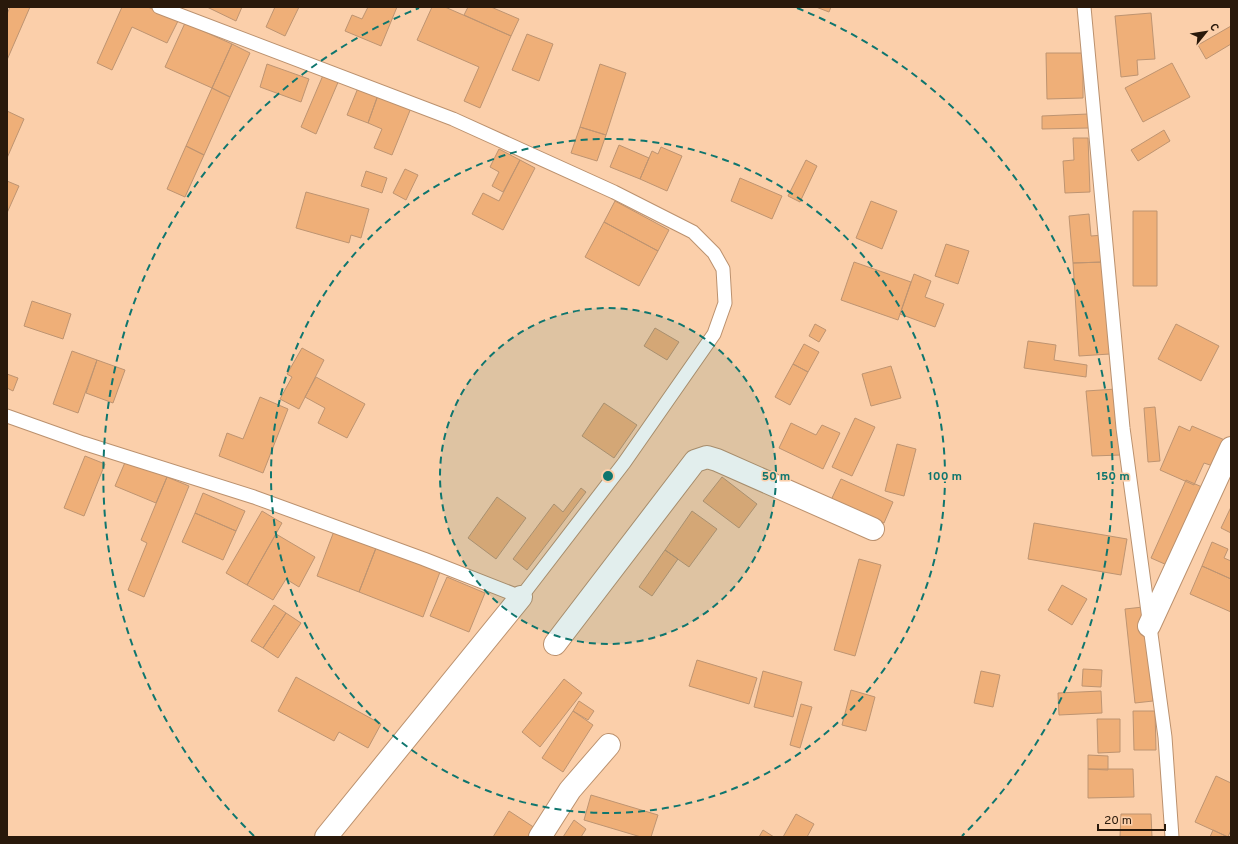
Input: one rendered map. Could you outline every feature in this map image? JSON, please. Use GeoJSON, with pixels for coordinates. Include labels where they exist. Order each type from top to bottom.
{"type":"FeatureCollection","features":[{"type":"Feature","properties":{"kind":"street"},"geometry":{"type":"LineString","coordinates":[[1149,626],[1231,448]]}},
{"type":"Feature","properties":{"kind":"street"},"geometry":{"type":"LineString","coordinates":[[555,644],[695,461],[707,457],[717,460],[873,528]]}},
{"type":"Feature","properties":{"kind":"street"},"geometry":{"type":"LineString","coordinates":[[326,837],[521,597]]}},
{"type":"Feature","properties":{"kind":"street"},"geometry":{"type":"LineString","coordinates":[[540,837],[570,790],[609,745]]}},
{"type":"Feature","properties":{"kind":"lane"},"geometry":{"type":"LineString","coordinates":[[7,416],[83,443],[254,497],[424,558],[521,597],[624,463],[714,334],[725,302],[723,269],[714,253],[693,232],[614,192],[453,119],[159,7]]}},
{"type":"Feature","properties":{"kind":"lane"},"geometry":{"type":"LineString","coordinates":[[1084,7],[1123,428],[1165,737],[1172,837]]}},
{"type":"Feature","properties":{"kind":"building"},"geometry":{"type":"Polygon","coordinates":[[[10,7],[30,7],[7,60],[7,14],[10,7]]]}},
{"type":"Feature","properties":{"kind":"building"},"geometry":{"type":"Polygon","coordinates":[[[122,7],[148,7],[178,21],[167,43],[132,27],[112,70],[97,63],[122,7]]]}},
{"type":"Feature","properties":{"kind":"building"},"geometry":{"type":"Polygon","coordinates":[[[207,7],[242,7],[236,21],[207,7]]]}},
{"type":"Feature","properties":{"kind":"building"},"geometry":{"type":"Polygon","coordinates":[[[275,7],[299,7],[285,36],[266,27],[275,7]]]}},
{"type":"Feature","properties":{"kind":"building"},"geometry":{"type":"Polygon","coordinates":[[[368,7],[397,7],[381,46],[345,31],[352,15],[362,19],[368,7]]]}},
{"type":"Feature","properties":{"kind":"building"},"geometry":{"type":"Polygon","coordinates":[[[432,7],[445,7],[511,36],[480,108],[464,101],[479,67],[417,40],[432,7]]]}},
{"type":"Feature","properties":{"kind":"building"},"geometry":{"type":"Polygon","coordinates":[[[468,7],[491,7],[519,19],[511,36],[464,15],[468,7]]]}},
{"type":"Feature","properties":{"kind":"building"},"geometry":{"type":"Polygon","coordinates":[[[816,7],[831,7],[829,12],[816,7]]]}},
{"type":"Feature","properties":{"kind":"building"},"geometry":{"type":"Polygon","coordinates":[[[1151,13],[1155,59],[1137,60],[1138,75],[1121,77],[1115,16],[1151,13]]]}},
{"type":"Feature","properties":{"kind":"building"},"geometry":{"type":"Polygon","coordinates":[[[185,23],[232,44],[212,88],[165,67],[185,23]]]}},
{"type":"Feature","properties":{"kind":"building"},"geometry":{"type":"Polygon","coordinates":[[[1231,26],[1231,44],[1206,59],[1198,45],[1231,26]]]}},
{"type":"Feature","properties":{"kind":"building"},"geometry":{"type":"Polygon","coordinates":[[[527,34],[553,44],[539,81],[512,70],[527,34]]]}},
{"type":"Feature","properties":{"kind":"building"},"geometry":{"type":"Polygon","coordinates":[[[232,44],[250,53],[230,97],[212,88],[232,44]]]}},
{"type":"Feature","properties":{"kind":"building"},"geometry":{"type":"Polygon","coordinates":[[[1046,53],[1083,53],[1083,98],[1047,99],[1046,53]]]}},
{"type":"Feature","properties":{"kind":"building"},"geometry":{"type":"Polygon","coordinates":[[[1172,63],[1190,97],[1143,122],[1125,88],[1172,63]]]}},
{"type":"Feature","properties":{"kind":"building"},"geometry":{"type":"Polygon","coordinates":[[[267,64],[309,79],[301,102],[260,87],[267,64]]]}},
{"type":"Feature","properties":{"kind":"building"},"geometry":{"type":"Polygon","coordinates":[[[600,64],[626,73],[606,135],[580,127],[600,64]]]}},
{"type":"Feature","properties":{"kind":"building"},"geometry":{"type":"Polygon","coordinates":[[[324,73],[339,80],[316,134],[301,127],[324,73]]]}},
{"type":"Feature","properties":{"kind":"building"},"geometry":{"type":"Polygon","coordinates":[[[212,88],[230,97],[204,155],[186,146],[212,88]]]}},
{"type":"Feature","properties":{"kind":"building"},"geometry":{"type":"Polygon","coordinates":[[[358,88],[378,95],[368,123],[347,115],[358,88]]]}},
{"type":"Feature","properties":{"kind":"building"},"geometry":{"type":"Polygon","coordinates":[[[378,95],[411,108],[392,155],[374,148],[382,129],[368,123],[378,95]]]}},
{"type":"Feature","properties":{"kind":"building"},"geometry":{"type":"Polygon","coordinates":[[[7,111],[24,119],[7,158],[7,111]]]}},
{"type":"Feature","properties":{"kind":"building"},"geometry":{"type":"Polygon","coordinates":[[[1088,114],[1089,128],[1042,129],[1042,116],[1088,114]]]}},
{"type":"Feature","properties":{"kind":"building"},"geometry":{"type":"Polygon","coordinates":[[[580,127],[606,135],[597,161],[571,153],[580,127]]]}},
{"type":"Feature","properties":{"kind":"building"},"geometry":{"type":"Polygon","coordinates":[[[1164,130],[1170,141],[1138,161],[1131,150],[1164,130]]]}},
{"type":"Feature","properties":{"kind":"building"},"geometry":{"type":"Polygon","coordinates":[[[1073,138],[1088,138],[1090,192],[1065,193],[1063,161],[1074,160],[1073,138]]]}},
{"type":"Feature","properties":{"kind":"building"},"geometry":{"type":"Polygon","coordinates":[[[619,145],[649,158],[640,179],[610,167],[619,145]]]}},
{"type":"Feature","properties":{"kind":"building"},"geometry":{"type":"Polygon","coordinates":[[[186,146],[204,155],[185,197],[167,189],[186,146]]]}},
{"type":"Feature","properties":{"kind":"building"},"geometry":{"type":"Polygon","coordinates":[[[661,147],[682,156],[667,191],[640,179],[652,151],[658,154],[661,147]]]}},
{"type":"Feature","properties":{"kind":"building"},"geometry":{"type":"Polygon","coordinates":[[[499,149],[520,160],[503,192],[492,186],[499,172],[490,167],[499,149]]]}},
{"type":"Feature","properties":{"kind":"building"},"geometry":{"type":"Polygon","coordinates":[[[520,160],[535,168],[503,230],[472,214],[483,193],[499,201],[520,160]]]}},
{"type":"Feature","properties":{"kind":"building"},"geometry":{"type":"Polygon","coordinates":[[[806,160],[817,166],[800,202],[788,196],[806,160]]]}},
{"type":"Feature","properties":{"kind":"building"},"geometry":{"type":"Polygon","coordinates":[[[405,169],[418,175],[406,200],[393,193],[405,169]]]}},
{"type":"Feature","properties":{"kind":"building"},"geometry":{"type":"Polygon","coordinates":[[[366,171],[387,178],[382,193],[361,186],[366,171]]]}},
{"type":"Feature","properties":{"kind":"building"},"geometry":{"type":"Polygon","coordinates":[[[740,178],[782,196],[772,219],[731,201],[740,178]]]}},
{"type":"Feature","properties":{"kind":"building"},"geometry":{"type":"Polygon","coordinates":[[[7,181],[19,186],[7,213],[7,181]]]}},
{"type":"Feature","properties":{"kind":"building"},"geometry":{"type":"Polygon","coordinates":[[[306,192],[369,209],[361,238],[351,235],[349,243],[296,228],[306,192]]]}},
{"type":"Feature","properties":{"kind":"building"},"geometry":{"type":"Polygon","coordinates":[[[615,201],[669,230],[658,251],[604,222],[615,201]]]}},
{"type":"Feature","properties":{"kind":"building"},"geometry":{"type":"Polygon","coordinates":[[[871,201],[897,211],[882,249],[856,238],[871,201]]]}},
{"type":"Feature","properties":{"kind":"building"},"geometry":{"type":"Polygon","coordinates":[[[1133,211],[1157,211],[1157,286],[1133,286],[1133,211]]]}},
{"type":"Feature","properties":{"kind":"building"},"geometry":{"type":"Polygon","coordinates":[[[1089,214],[1091,236],[1103,235],[1104,262],[1073,263],[1069,216],[1089,214]]]}},
{"type":"Feature","properties":{"kind":"building"},"geometry":{"type":"Polygon","coordinates":[[[604,222],[658,251],[639,286],[585,257],[604,222]]]}},
{"type":"Feature","properties":{"kind":"building"},"geometry":{"type":"Polygon","coordinates":[[[946,244],[969,251],[958,284],[935,276],[946,244]]]}},
{"type":"Feature","properties":{"kind":"building"},"geometry":{"type":"Polygon","coordinates":[[[854,262],[911,282],[898,320],[841,300],[854,262]]]}},
{"type":"Feature","properties":{"kind":"building"},"geometry":{"type":"Polygon","coordinates":[[[1104,262],[1110,354],[1079,356],[1073,263],[1104,262]]]}},
{"type":"Feature","properties":{"kind":"building"},"geometry":{"type":"Polygon","coordinates":[[[914,274],[931,281],[925,297],[944,304],[935,327],[900,314],[914,274]]]}},
{"type":"Feature","properties":{"kind":"building"},"geometry":{"type":"Polygon","coordinates":[[[32,301],[71,314],[63,339],[24,326],[32,301]]]}},
{"type":"Feature","properties":{"kind":"building"},"geometry":{"type":"Polygon","coordinates":[[[815,324],[826,330],[819,342],[809,336],[815,324]]]}},
{"type":"Feature","properties":{"kind":"building"},"geometry":{"type":"Polygon","coordinates":[[[1176,324],[1219,346],[1201,381],[1158,359],[1176,324]]]}},
{"type":"Feature","properties":{"kind":"building"},"geometry":{"type":"Polygon","coordinates":[[[655,328],[679,342],[667,360],[644,346],[655,328]]]}},
{"type":"Feature","properties":{"kind":"building"},"geometry":{"type":"Polygon","coordinates":[[[1028,341],[1056,345],[1054,360],[1087,365],[1086,377],[1024,368],[1028,341]]]}},
{"type":"Feature","properties":{"kind":"building"},"geometry":{"type":"Polygon","coordinates":[[[804,344],[819,352],[808,372],[793,364],[804,344]]]}},
{"type":"Feature","properties":{"kind":"building"},"geometry":{"type":"Polygon","coordinates":[[[302,348],[324,360],[299,409],[280,399],[292,377],[287,374],[302,348]]]}},
{"type":"Feature","properties":{"kind":"building"},"geometry":{"type":"Polygon","coordinates":[[[72,351],[97,360],[78,413],[53,404],[72,351]]]}},
{"type":"Feature","properties":{"kind":"building"},"geometry":{"type":"Polygon","coordinates":[[[97,360],[125,370],[113,403],[86,393],[97,360]]]}},
{"type":"Feature","properties":{"kind":"building"},"geometry":{"type":"Polygon","coordinates":[[[793,364],[808,372],[790,405],[775,397],[793,364]]]}},
{"type":"Feature","properties":{"kind":"building"},"geometry":{"type":"Polygon","coordinates":[[[891,366],[901,398],[871,406],[862,374],[891,366]]]}},
{"type":"Feature","properties":{"kind":"building"},"geometry":{"type":"Polygon","coordinates":[[[7,374],[18,378],[13,391],[7,388],[7,374]]]}},
{"type":"Feature","properties":{"kind":"building"},"geometry":{"type":"Polygon","coordinates":[[[316,377],[365,404],[347,438],[318,423],[325,408],[305,397],[316,377]]]}},
{"type":"Feature","properties":{"kind":"building"},"geometry":{"type":"Polygon","coordinates":[[[1116,389],[1121,455],[1092,456],[1086,391],[1116,389]]]}},
{"type":"Feature","properties":{"kind":"building"},"geometry":{"type":"Polygon","coordinates":[[[260,397],[288,409],[263,473],[219,456],[227,433],[243,439],[260,397]]]}},
{"type":"Feature","properties":{"kind":"building"},"geometry":{"type":"Polygon","coordinates":[[[604,403],[637,425],[614,458],[582,436],[604,403]]]}},
{"type":"Feature","properties":{"kind":"building"},"geometry":{"type":"Polygon","coordinates":[[[1155,407],[1160,461],[1148,462],[1144,408],[1155,407]]]}},
{"type":"Feature","properties":{"kind":"building"},"geometry":{"type":"Polygon","coordinates":[[[855,418],[875,427],[852,476],[832,467],[855,418]]]}},
{"type":"Feature","properties":{"kind":"building"},"geometry":{"type":"Polygon","coordinates":[[[791,423],[816,435],[822,425],[840,433],[823,469],[779,448],[791,423]]]}},
{"type":"Feature","properties":{"kind":"building"},"geometry":{"type":"Polygon","coordinates":[[[1179,426],[1190,431],[1192,426],[1227,441],[1216,467],[1204,463],[1194,485],[1160,470],[1179,426]]]}},
{"type":"Feature","properties":{"kind":"building"},"geometry":{"type":"Polygon","coordinates":[[[897,444],[916,449],[904,496],[885,491],[897,444]]]}},
{"type":"Feature","properties":{"kind":"building"},"geometry":{"type":"Polygon","coordinates":[[[85,456],[105,464],[84,516],[64,508],[85,456]]]}},
{"type":"Feature","properties":{"kind":"building"},"geometry":{"type":"Polygon","coordinates":[[[126,460],[167,477],[156,503],[115,486],[126,460]]]}},
{"type":"Feature","properties":{"kind":"building"},"geometry":{"type":"Polygon","coordinates":[[[167,477],[189,486],[144,597],[128,590],[147,543],[141,540],[167,477]]]}},
{"type":"Feature","properties":{"kind":"building"},"geometry":{"type":"Polygon","coordinates":[[[722,477],[757,504],[739,528],[703,501],[722,477]]]}},
{"type":"Feature","properties":{"kind":"building"},"geometry":{"type":"Polygon","coordinates":[[[841,479],[893,502],[884,523],[831,500],[841,479]]]}},
{"type":"Feature","properties":{"kind":"building"},"geometry":{"type":"Polygon","coordinates":[[[1186,480],[1202,487],[1167,565],[1151,558],[1186,480]]]}},
{"type":"Feature","properties":{"kind":"building"},"geometry":{"type":"Polygon","coordinates":[[[581,488],[586,492],[527,570],[513,559],[554,504],[563,512],[581,488]]]}},
{"type":"Feature","properties":{"kind":"building"},"geometry":{"type":"Polygon","coordinates":[[[203,493],[245,511],[236,531],[195,513],[203,493]]]}},
{"type":"Feature","properties":{"kind":"building"},"geometry":{"type":"Polygon","coordinates":[[[497,497],[526,518],[496,559],[468,538],[497,497]]]}},
{"type":"Feature","properties":{"kind":"building"},"geometry":{"type":"Polygon","coordinates":[[[1231,507],[1231,533],[1221,528],[1231,507]]]}},
{"type":"Feature","properties":{"kind":"building"},"geometry":{"type":"Polygon","coordinates":[[[262,511],[282,523],[247,585],[226,573],[262,511]]]}},
{"type":"Feature","properties":{"kind":"building"},"geometry":{"type":"Polygon","coordinates":[[[692,511],[717,529],[689,567],[665,550],[692,511]]]}},
{"type":"Feature","properties":{"kind":"building"},"geometry":{"type":"Polygon","coordinates":[[[195,513],[236,531],[223,560],[182,542],[195,513]]]}},
{"type":"Feature","properties":{"kind":"building"},"geometry":{"type":"Polygon","coordinates":[[[1034,523],[1127,539],[1121,575],[1028,559],[1034,523]]]}},
{"type":"Feature","properties":{"kind":"building"},"geometry":{"type":"Polygon","coordinates":[[[334,531],[376,548],[359,592],[317,576],[334,531]]]}},
{"type":"Feature","properties":{"kind":"building"},"geometry":{"type":"Polygon","coordinates":[[[276,534],[315,557],[299,587],[286,579],[273,600],[247,585],[276,534]]]}},
{"type":"Feature","properties":{"kind":"building"},"geometry":{"type":"Polygon","coordinates":[[[1212,542],[1228,549],[1224,558],[1231,561],[1231,579],[1202,566],[1212,542]]]}},
{"type":"Feature","properties":{"kind":"building"},"geometry":{"type":"Polygon","coordinates":[[[376,548],[440,572],[423,617],[359,592],[376,548]]]}},
{"type":"Feature","properties":{"kind":"building"},"geometry":{"type":"Polygon","coordinates":[[[665,550],[678,559],[652,596],[639,587],[665,550]]]}},
{"type":"Feature","properties":{"kind":"building"},"geometry":{"type":"Polygon","coordinates":[[[859,559],[881,565],[855,656],[834,650],[859,559]]]}},
{"type":"Feature","properties":{"kind":"building"},"geometry":{"type":"Polygon","coordinates":[[[1202,566],[1231,579],[1231,612],[1190,594],[1202,566]]]}},
{"type":"Feature","properties":{"kind":"building"},"geometry":{"type":"Polygon","coordinates":[[[447,577],[485,593],[469,632],[430,616],[447,577]]]}},
{"type":"Feature","properties":{"kind":"building"},"geometry":{"type":"Polygon","coordinates":[[[1062,585],[1087,599],[1072,625],[1048,610],[1062,585]]]}},
{"type":"Feature","properties":{"kind":"building"},"geometry":{"type":"Polygon","coordinates":[[[274,605],[286,613],[263,648],[251,641],[274,605]]]}},
{"type":"Feature","properties":{"kind":"building"},"geometry":{"type":"Polygon","coordinates":[[[1143,607],[1153,701],[1135,703],[1125,609],[1143,607]]]}},
{"type":"Feature","properties":{"kind":"building"},"geometry":{"type":"Polygon","coordinates":[[[286,613],[301,623],[278,658],[263,648],[286,613]]]}},
{"type":"Feature","properties":{"kind":"building"},"geometry":{"type":"Polygon","coordinates":[[[697,660],[757,678],[749,704],[689,686],[697,660]]]}},
{"type":"Feature","properties":{"kind":"building"},"geometry":{"type":"Polygon","coordinates":[[[1083,669],[1102,670],[1101,687],[1082,686],[1083,669]]]}},
{"type":"Feature","properties":{"kind":"building"},"geometry":{"type":"Polygon","coordinates":[[[763,671],[802,682],[793,717],[754,707],[763,671]]]}},
{"type":"Feature","properties":{"kind":"building"},"geometry":{"type":"Polygon","coordinates":[[[981,671],[1000,675],[993,707],[974,703],[981,671]]]}},
{"type":"Feature","properties":{"kind":"building"},"geometry":{"type":"Polygon","coordinates":[[[296,677],[381,724],[368,748],[339,732],[334,741],[278,711],[296,677]]]}},
{"type":"Feature","properties":{"kind":"building"},"geometry":{"type":"Polygon","coordinates":[[[564,679],[582,693],[540,747],[522,732],[564,679]]]}},
{"type":"Feature","properties":{"kind":"building"},"geometry":{"type":"Polygon","coordinates":[[[851,690],[875,697],[866,731],[842,725],[851,690]]]}},
{"type":"Feature","properties":{"kind":"building"},"geometry":{"type":"Polygon","coordinates":[[[1101,691],[1102,713],[1059,715],[1058,693],[1101,691]]]}},
{"type":"Feature","properties":{"kind":"building"},"geometry":{"type":"Polygon","coordinates":[[[579,701],[594,711],[588,720],[573,711],[579,701]]]}},
{"type":"Feature","properties":{"kind":"building"},"geometry":{"type":"Polygon","coordinates":[[[801,704],[812,707],[800,748],[790,745],[801,704]]]}},
{"type":"Feature","properties":{"kind":"building"},"geometry":{"type":"Polygon","coordinates":[[[573,711],[593,725],[563,772],[542,758],[573,711]]]}},
{"type":"Feature","properties":{"kind":"building"},"geometry":{"type":"Polygon","coordinates":[[[1133,711],[1155,711],[1156,750],[1134,750],[1133,711]]]}},
{"type":"Feature","properties":{"kind":"building"},"geometry":{"type":"Polygon","coordinates":[[[1097,719],[1120,719],[1120,752],[1098,753],[1097,719]]]}},
{"type":"Feature","properties":{"kind":"building"},"geometry":{"type":"Polygon","coordinates":[[[1088,755],[1108,756],[1108,770],[1088,769],[1088,755]]]}},
{"type":"Feature","properties":{"kind":"building"},"geometry":{"type":"Polygon","coordinates":[[[1088,769],[1133,769],[1134,797],[1088,798],[1088,769]]]}},
{"type":"Feature","properties":{"kind":"building"},"geometry":{"type":"Polygon","coordinates":[[[1216,776],[1231,783],[1231,830],[1228,837],[1195,822],[1216,776]]]}},
{"type":"Feature","properties":{"kind":"building"},"geometry":{"type":"Polygon","coordinates":[[[591,795],[658,815],[651,837],[641,837],[584,820],[591,795]]]}},
{"type":"Feature","properties":{"kind":"building"},"geometry":{"type":"Polygon","coordinates":[[[509,811],[535,828],[529,837],[493,837],[509,811]]]}},
{"type":"Feature","properties":{"kind":"building"},"geometry":{"type":"Polygon","coordinates":[[[796,814],[814,824],[807,837],[783,837],[796,814]]]}},
{"type":"Feature","properties":{"kind":"building"},"geometry":{"type":"Polygon","coordinates":[[[1121,814],[1151,814],[1152,837],[1120,837],[1121,814]]]}},
{"type":"Feature","properties":{"kind":"building"},"geometry":{"type":"Polygon","coordinates":[[[574,820],[586,829],[581,837],[563,837],[574,820]]]}},
{"type":"Feature","properties":{"kind":"building"},"geometry":{"type":"Polygon","coordinates":[[[763,830],[774,837],[759,837],[763,830]]]}},
{"type":"Feature","properties":{"kind":"building"},"geometry":{"type":"Polygon","coordinates":[[[1213,830],[1228,837],[1210,837],[1213,830]]]}}]}
